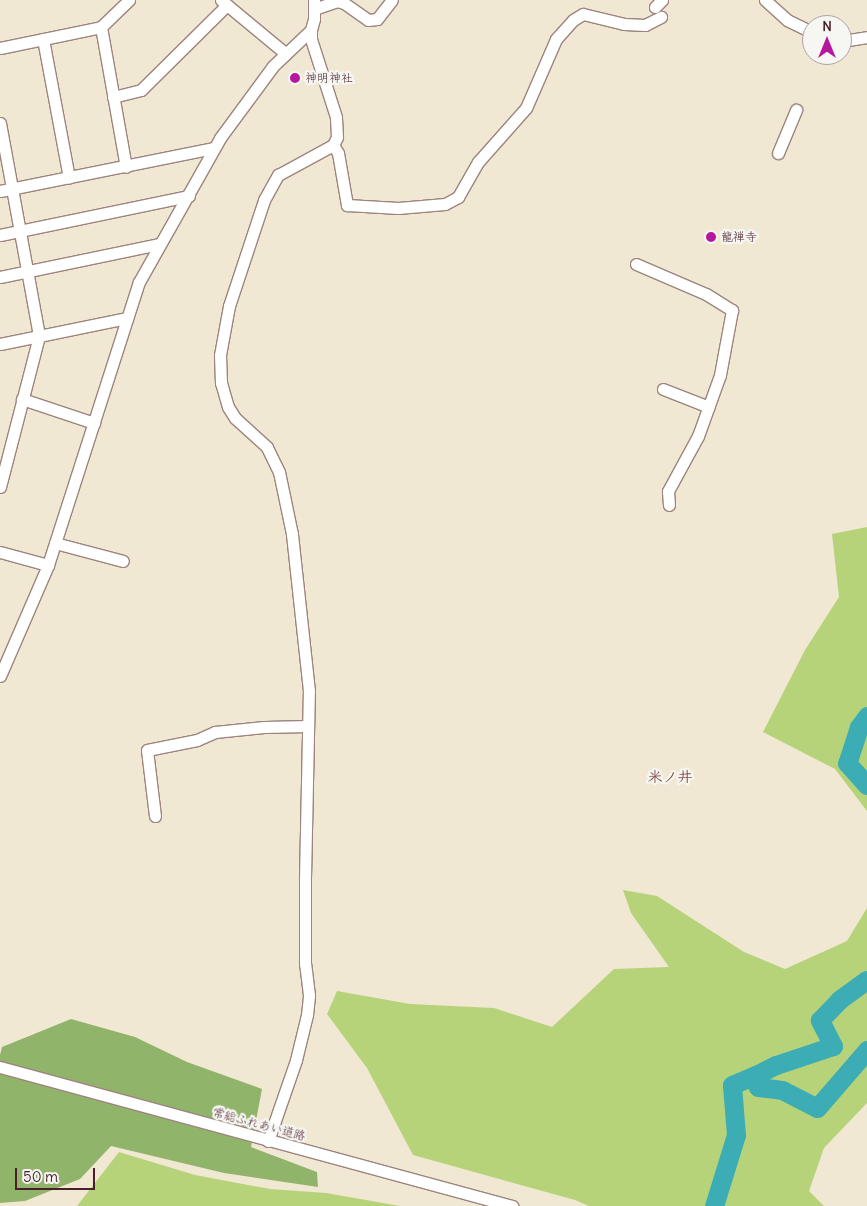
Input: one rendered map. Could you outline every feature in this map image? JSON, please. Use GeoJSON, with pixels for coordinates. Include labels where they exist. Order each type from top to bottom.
{"type":"FeatureCollection","features":[{"type":"Feature","properties":{"kind":"street"},"geometry":{"type":"LineString","coordinates":[[0,48],[101,27],[129,0]]}},
{"type":"Feature","properties":{"kind":"street"},"geometry":{"type":"LineString","coordinates":[[268,1141],[296,1060],[307,1016],[305,878],[309,691],[289,512],[272,454],[257,436],[235,418],[228,408],[221,383],[220,355],[229,306],[264,200],[278,175],[333,144],[338,128],[315,56],[311,30],[314,4],[337,1],[344,3],[368,20],[376,19],[392,0]]}},
{"type":"Feature","properties":{"kind":"street"},"geometry":{"type":"LineString","coordinates":[[765,0],[787,20],[802,27]]}},
{"type":"Feature","properties":{"kind":"street"},"geometry":{"type":"LineString","coordinates":[[114,96],[141,90],[224,3],[285,54]]}},
{"type":"Feature","properties":{"kind":"street"},"geometry":{"type":"LineString","coordinates":[[333,144],[338,153],[347,205],[422,208],[445,204],[458,197],[478,162],[526,108],[556,39],[573,20],[582,14],[624,24],[645,25],[659,8]]}},
{"type":"Feature","properties":{"kind":"street"},"geometry":{"type":"LineString","coordinates":[[101,27],[126,167]]}},
{"type":"Feature","properties":{"kind":"street"},"geometry":{"type":"LineString","coordinates":[[0,676],[48,565],[139,282],[189,196],[213,148],[273,66],[311,30]]}},
{"type":"Feature","properties":{"kind":"street"},"geometry":{"type":"LineString","coordinates":[[852,39],[867,37]]}},
{"type":"Feature","properties":{"kind":"street"},"geometry":{"type":"LineString","coordinates":[[43,39],[69,178]]}},
{"type":"Feature","properties":{"kind":"street"},"geometry":{"type":"LineString","coordinates":[[778,153],[796,110]]}},
{"type":"Feature","properties":{"kind":"street"},"geometry":{"type":"LineString","coordinates":[[0,122],[38,336],[0,485]]}},
{"type":"Feature","properties":{"kind":"street"},"geometry":{"type":"LineString","coordinates":[[0,191],[213,148]]}},
{"type":"Feature","properties":{"kind":"street"},"geometry":{"type":"LineString","coordinates":[[0,235],[189,196]]}},
{"type":"Feature","properties":{"kind":"street"},"geometry":{"type":"LineString","coordinates":[[0,277],[160,244]]}},
{"type":"Feature","properties":{"kind":"street"},"geometry":{"type":"LineString","coordinates":[[636,264],[706,294],[732,310],[720,375],[698,436],[668,492],[668,505]]}},
{"type":"Feature","properties":{"kind":"street"},"geometry":{"type":"LineString","coordinates":[[0,344],[127,318]]}},
{"type":"Feature","properties":{"kind":"street"},"geometry":{"type":"LineString","coordinates":[[663,388],[709,408]]}},
{"type":"Feature","properties":{"kind":"street"},"geometry":{"type":"LineString","coordinates":[[22,399],[94,423]]}},
{"type":"Feature","properties":{"kind":"street"},"geometry":{"type":"LineString","coordinates":[[55,543],[123,561]]}},
{"type":"Feature","properties":{"kind":"street"},"geometry":{"type":"LineString","coordinates":[[0,552],[48,565]]}},
{"type":"Feature","properties":{"kind":"street"},"geometry":{"type":"LineString","coordinates":[[155,816],[147,750],[197,740],[215,732],[264,727],[308,726]]}},
{"type":"Feature","properties":{"kind":"street","name":"常総ふれあい道路"},"geometry":{"type":"LineString","coordinates":[[0,1067],[512,1206]]}},
{"type":"Feature","properties":{"kind":"green space"},"geometry":{"type":"Polygon","coordinates":[[[867,527],[867,811],[835,769],[763,732],[805,650],[839,597],[832,534],[867,527]]]}},
{"type":"Feature","properties":{"kind":"green space"},"geometry":{"type":"Polygon","coordinates":[[[623,890],[657,896],[744,952],[785,969],[847,941],[867,908],[867,1103],[824,1148],[809,1191],[824,1206],[589,1206],[575,1200],[413,1155],[367,1068],[327,1014],[337,991],[410,1004],[494,1008],[552,1027],[614,969],[669,967],[631,913],[623,890]]]}},
{"type":"Feature","properties":{"kind":"green space"},"geometry":{"type":"Polygon","coordinates":[[[71,1019],[135,1037],[187,1062],[262,1089],[251,1147],[317,1172],[318,1187],[224,1173],[111,1146],[80,1179],[25,1201],[0,1203],[0,1055],[2,1047],[71,1019]]]}},
{"type":"Feature","properties":{"kind":"green space"},"geometry":{"type":"Polygon","coordinates":[[[119,1152],[195,1175],[270,1189],[326,1193],[400,1206],[77,1206],[119,1152]]]}},
{"type":"Feature","properties":{"kind":"waterway"},"geometry":{"type":"LineString","coordinates":[[867,716],[859,727],[847,763],[867,785]]}},
{"type":"Feature","properties":{"kind":"waterway"},"geometry":{"type":"LineString","coordinates":[[756,1075],[776,1065],[833,1046],[820,1020],[839,1000],[867,980]]}},
{"type":"Feature","properties":{"kind":"waterway"},"geometry":{"type":"LineString","coordinates":[[714,1206],[736,1135],[732,1085],[756,1075],[758,1087],[782,1090],[817,1108],[867,1050]]}},
{"type":"Feature","properties":{"kind":"place","name":"神明神社"},"geometry":{"type":"Point","coordinates":[295,78]}},
{"type":"Feature","properties":{"kind":"place","name":"龍禅寺"},"geometry":{"type":"Point","coordinates":[711,237]}},
{"type":"Feature","properties":{"kind":"district","name":"米ノ井"},"geometry":{"type":"Point","coordinates":[670,777]}}]}
